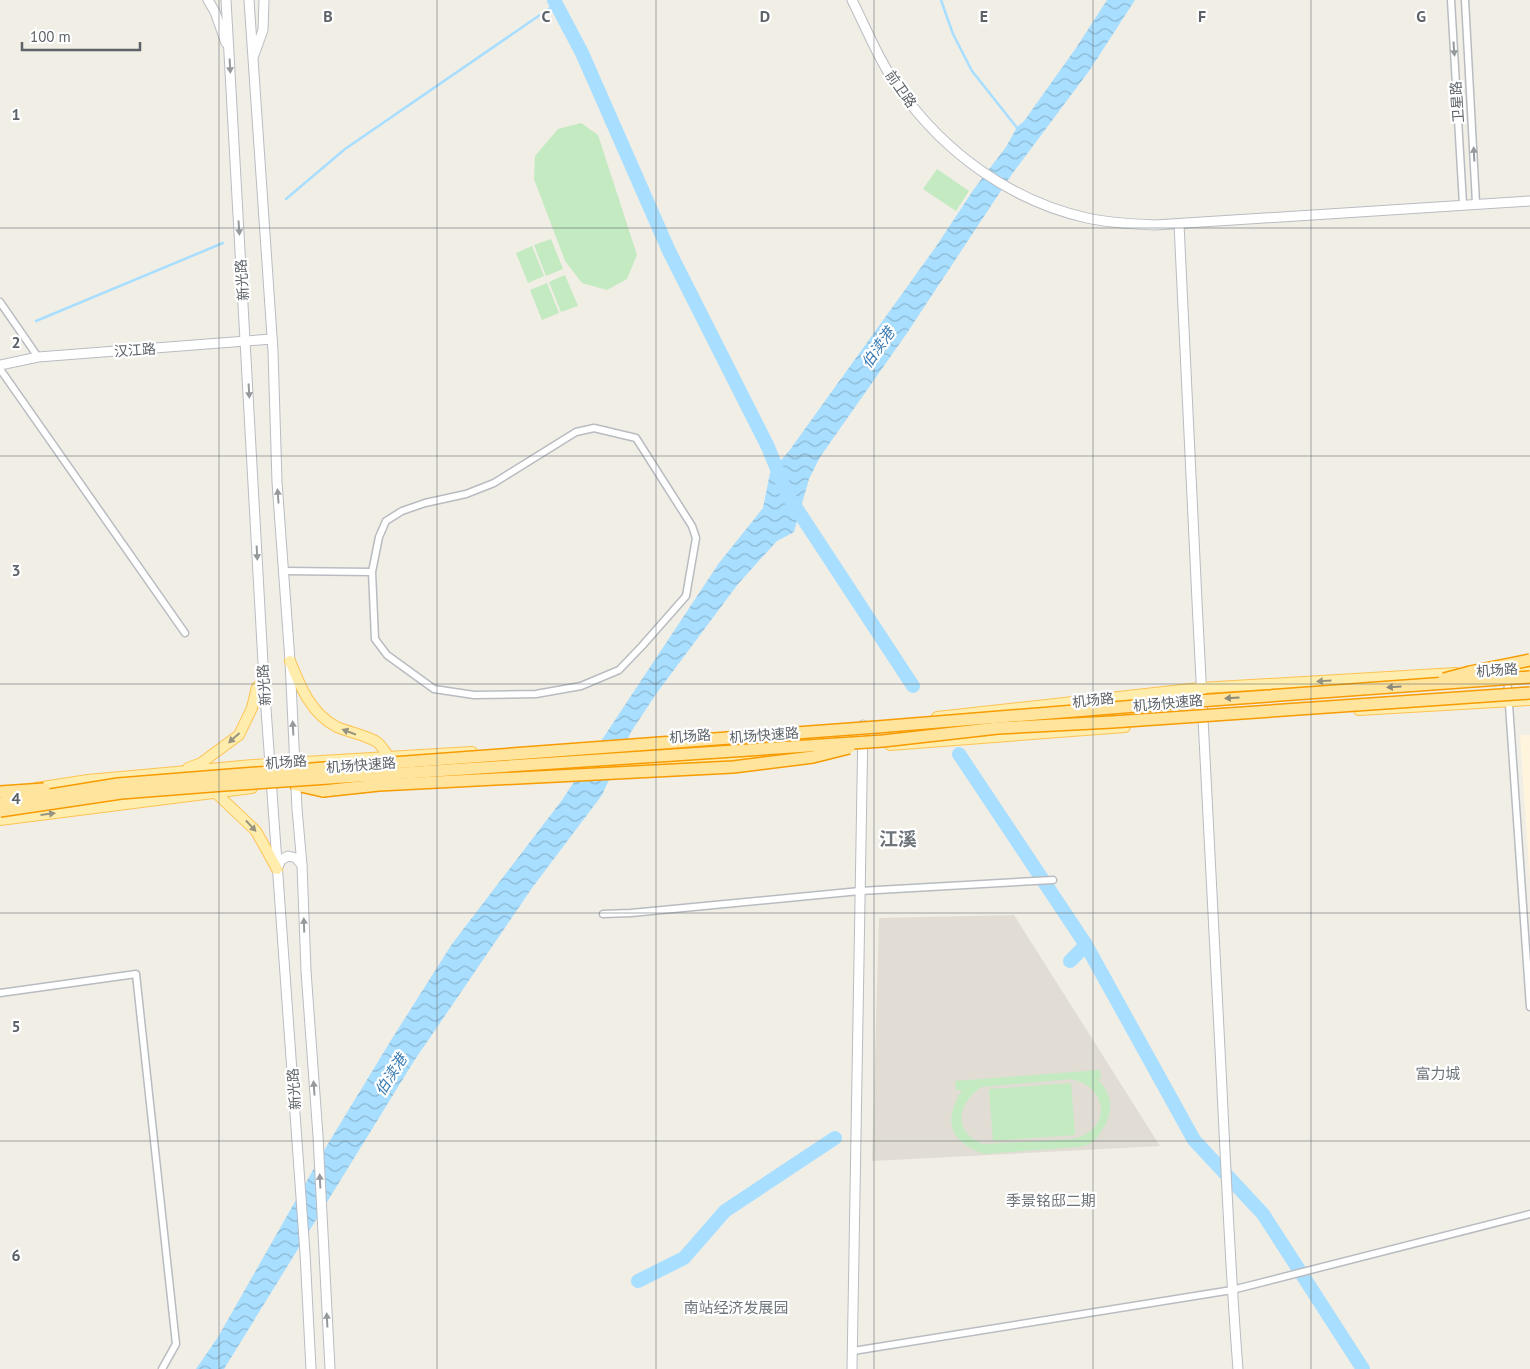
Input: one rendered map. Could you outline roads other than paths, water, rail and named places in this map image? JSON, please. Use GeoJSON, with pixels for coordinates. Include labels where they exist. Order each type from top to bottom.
{"type":"FeatureCollection","features":[{"type":"Feature","properties":{"kind":"highway"},"geometry":{"type":"LineString","coordinates":[[1419,686],[1470,672],[1530,660]]}},
{"type":"Feature","properties":{"kind":"highway","name":"机场快速路"},"geometry":{"type":"LineString","coordinates":[[0,803],[118,784],[1052,714],[1198,701],[1530,678]]}},
{"type":"Feature","properties":{"kind":"highway","name":"机场快速路"},"geometry":{"type":"LineString","coordinates":[[0,811],[121,793],[215,785],[883,741],[998,728],[1530,693]]}},
{"type":"Feature","properties":{"kind":"highway"},"geometry":{"type":"LineString","coordinates":[[296,785],[323,791],[379,785],[733,767],[813,757],[883,741]]}},
{"type":"Feature","properties":{"kind":"highway"},"geometry":{"type":"LineString","coordinates":[[0,793],[118,784]]}},
{"type":"Feature","properties":{"kind":"main road"},"geometry":{"type":"LineString","coordinates":[[208,0],[215,12],[229,49]]}},
{"type":"Feature","properties":{"kind":"main road","name":"新光路"},"geometry":{"type":"LineString","coordinates":[[226,0],[264,681],[299,1166],[311,1369]]}},
{"type":"Feature","properties":{"kind":"main road","name":"新光路"},"geometry":{"type":"LineString","coordinates":[[249,0],[272,340],[277,482],[290,661],[302,864],[306,971],[318,1136],[330,1369]]}},
{"type":"Feature","properties":{"kind":"main road"},"geometry":{"type":"LineString","coordinates":[[253,57],[263,30],[264,0]]}},
{"type":"Feature","properties":{"kind":"main road","name":"前卫路"},"geometry":{"type":"LineString","coordinates":[[852,0],[883,63],[900,90],[921,117],[943,140],[969,163],[995,180],[1025,197],[1067,213],[1094,219],[1146,225],[1530,200]]}},
{"type":"Feature","properties":{"kind":"main road"},"geometry":{"type":"LineString","coordinates":[[1179,224],[1200,688],[1229,1202],[1232,1290],[1238,1369]]}},
{"type":"Feature","properties":{"kind":"main road","name":"汉江路"},"geometry":{"type":"LineString","coordinates":[[0,365],[38,357],[272,340]]}},
{"type":"Feature","properties":{"kind":"main road"},"geometry":{"type":"LineString","coordinates":[[290,661],[300,687],[322,717],[335,726],[378,742],[389,757]]}},
{"type":"Feature","properties":{"kind":"main road","name":"机场路"},"geometry":{"type":"LineString","coordinates":[[0,793],[88,780],[270,763],[569,746],[642,739],[863,725],[1200,688],[1530,668]]}},
{"type":"Feature","properties":{"kind":"main road"},"geometry":{"type":"LineString","coordinates":[[178,772],[201,763],[239,735],[252,708],[257,687],[264,681]]}},
{"type":"Feature","properties":{"kind":"main road","name":"机场路"},"geometry":{"type":"LineString","coordinates":[[0,820],[272,786],[804,755],[863,748],[1202,720],[1530,700]]}},
{"type":"Feature","properties":{"kind":"main road"},"geometry":{"type":"LineString","coordinates":[[852,1369],[863,725]]}},
{"type":"Feature","properties":{"kind":"main road"},"geometry":{"type":"LineString","coordinates":[[216,793],[256,831],[277,869]]}},
{"type":"Feature","properties":{"kind":"main road"},"geometry":{"type":"LineString","coordinates":[[277,869],[281,860],[288,856],[296,858],[302,864]]}},
{"type":"Feature","properties":{"kind":"street","name":"卫星路"},"geometry":{"type":"LineString","coordinates":[[1450,0],[1463,204]]}},
{"type":"Feature","properties":{"kind":"street","name":"卫星路"},"geometry":{"type":"LineString","coordinates":[[1465,0],[1476,203]]}},
{"type":"Feature","properties":{"kind":"street"},"geometry":{"type":"LineString","coordinates":[[0,302],[38,357]]}},
{"type":"Feature","properties":{"kind":"street"},"geometry":{"type":"LineString","coordinates":[[0,369],[185,633]]}},
{"type":"Feature","properties":{"kind":"street"},"geometry":{"type":"LineString","coordinates":[[594,428],[636,438],[692,526],[696,538],[686,596],[619,670],[581,686],[536,694],[474,695],[434,689],[387,655],[375,638],[372,572],[379,537],[386,521],[402,511],[425,503],[466,494],[494,483],[576,432],[594,428]]}},
{"type":"Feature","properties":{"kind":"street"},"geometry":{"type":"LineString","coordinates":[[284,571],[372,572]]}},
{"type":"Feature","properties":{"kind":"street"},"geometry":{"type":"LineString","coordinates":[[1507,670],[1530,1007]]}},
{"type":"Feature","properties":{"kind":"street"},"geometry":{"type":"LineString","coordinates":[[603,914],[860,891],[1053,880]]}},
{"type":"Feature","properties":{"kind":"street"},"geometry":{"type":"LineString","coordinates":[[0,993],[136,974],[176,1344],[162,1369]]}},
{"type":"Feature","properties":{"kind":"street"},"geometry":{"type":"LineString","coordinates":[[852,1351],[1232,1290],[1530,1214]]}},
{"type":"Feature","properties":{"kind":"water","name":"伯渎港"},"geometry":{"type":"Polygon","coordinates":[[[1107,0],[1135,0],[1089,71],[1012,174],[907,333],[820,457],[809,479],[794,532],[777,541],[738,584],[656,694],[631,732],[602,795],[532,888],[414,1061],[224,1369],[196,1369],[218,1337],[329,1142],[452,944],[562,800],[719,563],[763,508],[770,473],[789,451],[935,248],[974,189],[1006,147],[1017,127],[1024,121],[1076,48],[1107,0]]]}},
{"type":"Feature","properties":{"kind":"waterway"},"geometry":{"type":"LineString","coordinates":[[554,0],[582,53],[669,251],[768,447],[787,494],[913,686]]}},
{"type":"Feature","properties":{"kind":"waterway"},"geometry":{"type":"LineString","coordinates":[[941,0],[953,34],[972,71],[1018,129]]}},
{"type":"Feature","properties":{"kind":"waterway"},"geometry":{"type":"LineString","coordinates":[[286,199],[345,149],[556,4]]}},
{"type":"Feature","properties":{"kind":"waterway"},"geometry":{"type":"LineString","coordinates":[[36,321],[223,243]]}},
{"type":"Feature","properties":{"kind":"waterway"},"geometry":{"type":"LineString","coordinates":[[959,754],[1086,945],[1194,1140],[1263,1214],[1363,1369]]}},
{"type":"Feature","properties":{"kind":"waterway"},"geometry":{"type":"LineString","coordinates":[[1070,961],[1086,945]]}},
{"type":"Feature","properties":{"kind":"waterway"},"geometry":{"type":"LineString","coordinates":[[638,1281],[684,1258],[725,1211],[835,1138]]}},
{"type":"Feature","properties":{"kind":"district","name":"江溪"},"geometry":{"type":"Point","coordinates":[898,839]}},
{"type":"Feature","properties":{"kind":"district","name":"富力城"},"geometry":{"type":"Point","coordinates":[1438,1074]}},
{"type":"Feature","properties":{"kind":"district","name":"季景铭邸二期"},"geometry":{"type":"Point","coordinates":[1051,1201]}},
{"type":"Feature","properties":{"kind":"district","name":"南站经济发展园"},"geometry":{"type":"Point","coordinates":[736,1308]}}]}
